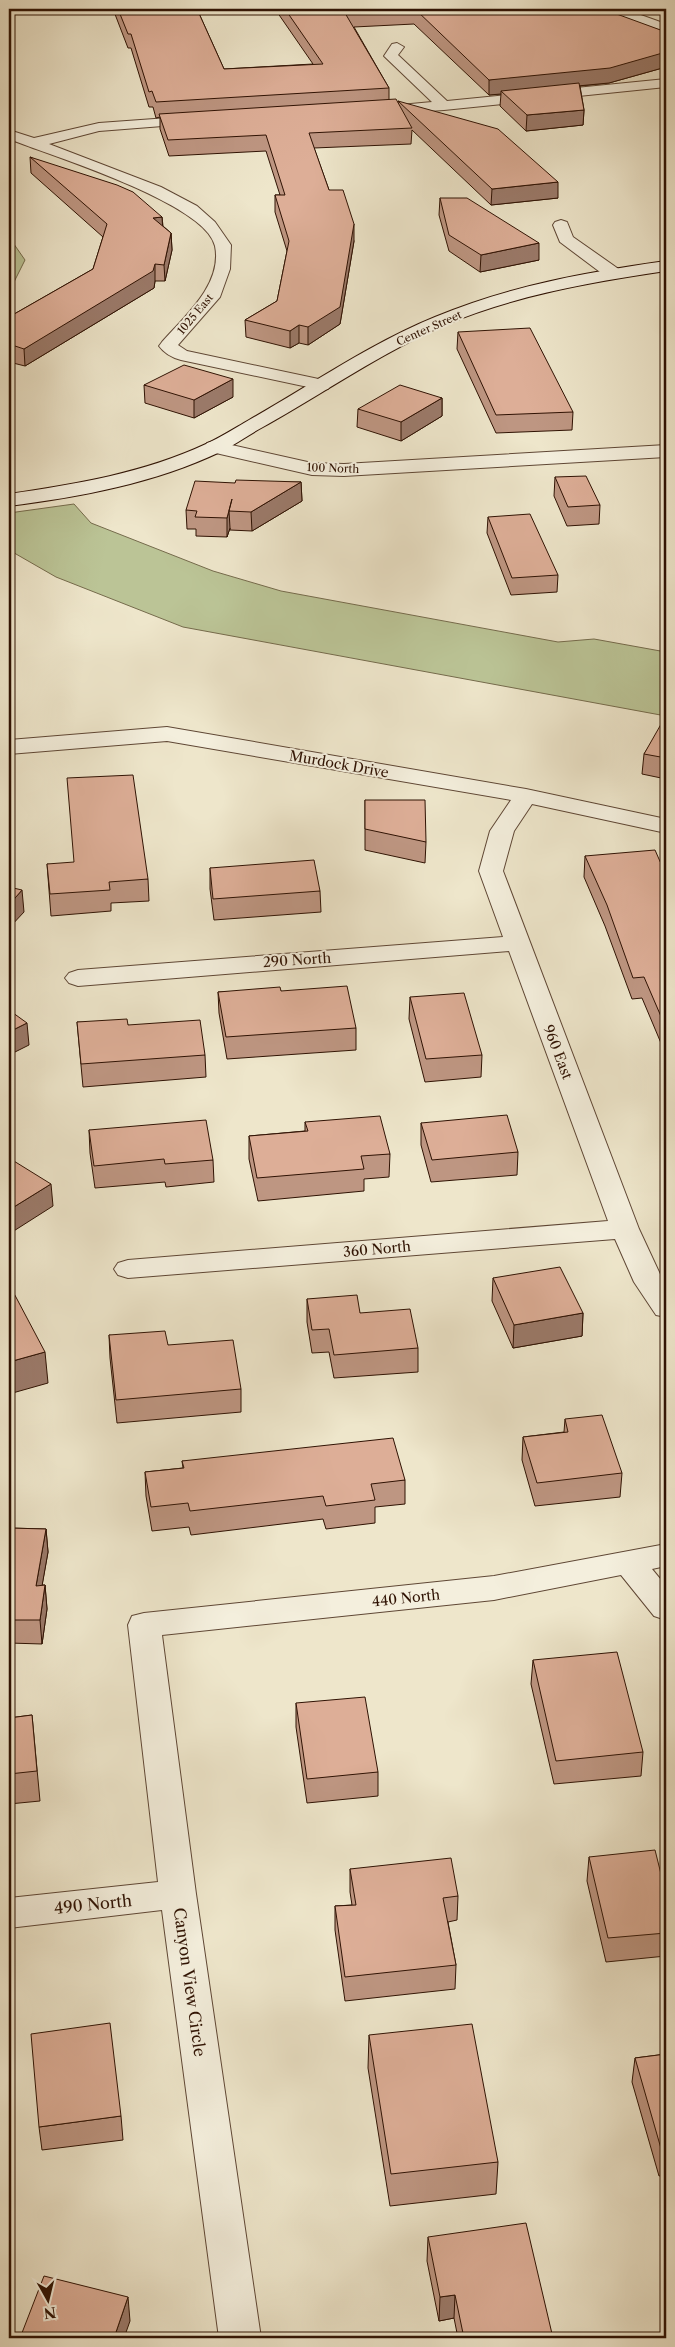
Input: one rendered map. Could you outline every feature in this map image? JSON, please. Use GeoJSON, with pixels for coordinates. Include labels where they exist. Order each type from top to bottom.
{"type":"FeatureCollection","features":[{"type":"Feature","properties":{"kind":"street"},"geometry":{"type":"LineString","coordinates":[[612,9],[666,29]]}},
{"type":"Feature","properties":{"kind":"street"},"geometry":{"type":"LineString","coordinates":[[397,47],[391,56],[444,106]]}},
{"type":"Feature","properties":{"kind":"street"},"geometry":{"type":"LineString","coordinates":[[366,110],[444,106],[666,83]]}},
{"type":"Feature","properties":{"kind":"street"},"geometry":{"type":"LineString","coordinates":[[34,143],[99,127],[210,119]]}},
{"type":"Feature","properties":{"kind":"street","name":"1025 East"},"geometry":{"type":"LineString","coordinates":[[9,134],[155,190],[191,209],[209,225],[223,245],[222,269],[212,297],[168,346],[181,355],[322,385]]}},
{"type":"Feature","properties":{"kind":"street"},"geometry":{"type":"LineString","coordinates":[[561,225],[566,239],[614,274]]}},
{"type":"Feature","properties":{"kind":"street","name":"Center Street"},"geometry":{"type":"LineString","coordinates":[[214,447],[391,344],[440,321],[511,296],[614,274],[666,266]]}},
{"type":"Feature","properties":{"kind":"street"},"geometry":{"type":"LineString","coordinates":[[9,500],[60,493],[132,477],[167,467],[214,447]]}},
{"type":"Feature","properties":{"kind":"street","name":"100 North"},"geometry":{"type":"LineString","coordinates":[[214,447],[312,468],[344,470],[666,451]]}},
{"type":"Feature","properties":{"kind":"street","name":"Murdock Drive"},"geometry":{"type":"LineString","coordinates":[[9,747],[167,734],[526,796],[666,826]]}},
{"type":"Feature","properties":{"kind":"street","name":"960 East"},"geometry":{"type":"LineString","coordinates":[[526,796],[502,831],[491,871],[626,1229],[648,1282],[666,1308]]}},
{"type":"Feature","properties":{"kind":"street","name":"290 North"},"geometry":{"type":"LineString","coordinates":[[78,978],[517,943]]}},
{"type":"Feature","properties":{"kind":"street","name":"360 North"},"geometry":{"type":"LineString","coordinates":[[128,1269],[626,1229]]}},
{"type":"Feature","properties":{"kind":"street","name":"440 North"},"geometry":{"type":"LineString","coordinates":[[144,1625],[494,1588],[666,1555]]}},
{"type":"Feature","properties":{"kind":"street"},"geometry":{"type":"LineString","coordinates":[[628,1562],[666,1608]]}},
{"type":"Feature","properties":{"kind":"street","name":"Canyon View Circle"},"geometry":{"type":"LineString","coordinates":[[144,1625],[178,1894],[240,2338]]}},
{"type":"Feature","properties":{"kind":"street","name":"490 North"},"geometry":{"type":"LineString","coordinates":[[9,1913],[178,1894]]}},
{"type":"Feature","properties":{"kind":"green space"},"geometry":{"type":"Polygon","coordinates":[[[9,237],[25,260],[9,292],[9,237]]]}},
{"type":"Feature","properties":{"kind":"green space"},"geometry":{"type":"Polygon","coordinates":[[[74,504],[91,523],[213,571],[281,591],[558,642],[594,639],[666,652],[666,716],[183,627],[56,577],[9,550],[9,513],[74,504]]]}},
{"type":"Feature","properties":{"kind":"building"},"geometry":{"type":"Polygon","coordinates":[[[118,9],[197,9],[224,69],[323,64],[285,9],[415,9],[345,13],[389,88],[156,102],[152,91],[149,92],[131,34],[128,34],[118,9]]]}},
{"type":"Feature","properties":{"kind":"building"},"geometry":{"type":"Polygon","coordinates":[[[415,9],[603,9],[666,32],[666,52],[610,68],[489,80],[415,9]]]}},
{"type":"Feature","properties":{"kind":"building"},"geometry":{"type":"Polygon","coordinates":[[[579,83],[584,110],[527,115],[501,91],[579,83]]]}},
{"type":"Feature","properties":{"kind":"building"},"geometry":{"type":"Polygon","coordinates":[[[396,99],[412,128],[309,133],[329,190],[343,190],[354,224],[340,307],[308,327],[299,325],[290,331],[245,320],[277,301],[289,241],[275,195],[285,195],[266,135],[168,140],[159,114],[396,99]]]}},
{"type":"Feature","properties":{"kind":"building"},"geometry":{"type":"Polygon","coordinates":[[[398,101],[498,129],[558,182],[492,189],[398,101]]]}},
{"type":"Feature","properties":{"kind":"building"},"geometry":{"type":"Polygon","coordinates":[[[30,157],[133,192],[162,217],[153,218],[171,233],[164,265],[155,264],[153,271],[24,349],[9,344],[9,317],[93,269],[107,224],[30,157]]]}},
{"type":"Feature","properties":{"kind":"building"},"geometry":{"type":"Polygon","coordinates":[[[440,198],[467,198],[539,243],[481,255],[449,235],[440,198]]]}},
{"type":"Feature","properties":{"kind":"building"},"geometry":{"type":"Polygon","coordinates":[[[530,328],[573,412],[496,415],[458,332],[530,328]]]}},
{"type":"Feature","properties":{"kind":"building"},"geometry":{"type":"Polygon","coordinates":[[[184,365],[233,379],[194,400],[144,385],[184,365]]]}},
{"type":"Feature","properties":{"kind":"building"},"geometry":{"type":"Polygon","coordinates":[[[400,385],[442,398],[401,422],[358,409],[400,385]]]}},
{"type":"Feature","properties":{"kind":"building"},"geometry":{"type":"Polygon","coordinates":[[[586,476],[600,505],[568,507],[555,477],[586,476]]]}},
{"type":"Feature","properties":{"kind":"building"},"geometry":{"type":"Polygon","coordinates":[[[236,480],[301,482],[251,512],[229,511],[232,499],[227,518],[195,517],[197,511],[186,510],[195,481],[235,483],[236,480]]]}},
{"type":"Feature","properties":{"kind":"building"},"geometry":{"type":"Polygon","coordinates":[[[530,514],[558,575],[512,578],[488,517],[530,514]]]}},
{"type":"Feature","properties":{"kind":"building"},"geometry":{"type":"Polygon","coordinates":[[[664,719],[666,720],[666,758],[644,754],[664,719]]]}},
{"type":"Feature","properties":{"kind":"building"},"geometry":{"type":"Polygon","coordinates":[[[133,775],[148,879],[109,882],[110,890],[50,894],[47,864],[74,862],[67,778],[133,775]]]}},
{"type":"Feature","properties":{"kind":"building"},"geometry":{"type":"Polygon","coordinates":[[[365,800],[425,800],[426,842],[365,829],[365,800]]]}},
{"type":"Feature","properties":{"kind":"building"},"geometry":{"type":"Polygon","coordinates":[[[655,850],[666,875],[666,1028],[644,977],[633,978],[607,905],[585,856],[655,850]]]}},
{"type":"Feature","properties":{"kind":"building"},"geometry":{"type":"Polygon","coordinates":[[[314,860],[320,891],[213,899],[210,868],[314,860]]]}},
{"type":"Feature","properties":{"kind":"building"},"geometry":{"type":"Polygon","coordinates":[[[9,887],[22,890],[9,905],[9,887]]]}},
{"type":"Feature","properties":{"kind":"building"},"geometry":{"type":"Polygon","coordinates":[[[347,986],[356,1028],[226,1037],[218,992],[280,987],[281,991],[347,986]]]}},
{"type":"Feature","properties":{"kind":"building"},"geometry":{"type":"Polygon","coordinates":[[[464,993],[482,1055],[426,1059],[410,997],[464,993]]]}},
{"type":"Feature","properties":{"kind":"building"},"geometry":{"type":"Polygon","coordinates":[[[9,1010],[27,1023],[9,1032],[9,1010]]]}},
{"type":"Feature","properties":{"kind":"building"},"geometry":{"type":"Polygon","coordinates":[[[127,1019],[128,1025],[200,1020],[205,1055],[81,1064],[77,1022],[127,1019]]]}},
{"type":"Feature","properties":{"kind":"building"},"geometry":{"type":"Polygon","coordinates":[[[507,1115],[518,1152],[432,1160],[421,1123],[507,1115]]]}},
{"type":"Feature","properties":{"kind":"building"},"geometry":{"type":"Polygon","coordinates":[[[380,1116],[390,1154],[361,1156],[364,1169],[257,1178],[249,1136],[308,1131],[305,1122],[380,1116]]]}},
{"type":"Feature","properties":{"kind":"building"},"geometry":{"type":"Polygon","coordinates":[[[206,1120],[213,1160],[165,1164],[164,1159],[94,1166],[89,1130],[206,1120]]]}},
{"type":"Feature","properties":{"kind":"building"},"geometry":{"type":"Polygon","coordinates":[[[9,1158],[51,1184],[9,1210],[9,1158]]]}},
{"type":"Feature","properties":{"kind":"building"},"geometry":{"type":"Polygon","coordinates":[[[560,1267],[583,1313],[514,1325],[493,1278],[560,1267]]]}},
{"type":"Feature","properties":{"kind":"building"},"geometry":{"type":"Polygon","coordinates":[[[9,1284],[45,1352],[9,1362],[9,1284]]]}},
{"type":"Feature","properties":{"kind":"building"},"geometry":{"type":"Polygon","coordinates":[[[357,1295],[360,1313],[410,1309],[418,1348],[334,1355],[329,1329],[312,1330],[307,1299],[357,1295]]]}},
{"type":"Feature","properties":{"kind":"building"},"geometry":{"type":"Polygon","coordinates":[[[165,1331],[168,1345],[233,1340],[241,1389],[116,1400],[109,1335],[165,1331]]]}},
{"type":"Feature","properties":{"kind":"building"},"geometry":{"type":"Polygon","coordinates":[[[602,1415],[622,1473],[537,1483],[523,1437],[568,1432],[565,1419],[602,1415]]]}},
{"type":"Feature","properties":{"kind":"building"},"geometry":{"type":"Polygon","coordinates":[[[393,1438],[405,1480],[371,1484],[375,1500],[326,1506],[323,1496],[190,1511],[188,1503],[151,1507],[145,1472],[184,1468],[182,1461],[393,1438]]]}},
{"type":"Feature","properties":{"kind":"building"},"geometry":{"type":"Polygon","coordinates":[[[9,1528],[46,1529],[36,1586],[45,1585],[40,1620],[9,1620],[9,1528]]]}},
{"type":"Feature","properties":{"kind":"building"},"geometry":{"type":"Polygon","coordinates":[[[617,1652],[643,1752],[556,1761],[533,1660],[617,1652]]]}},
{"type":"Feature","properties":{"kind":"building"},"geometry":{"type":"Polygon","coordinates":[[[365,1697],[378,1772],[307,1779],[296,1703],[365,1697]]]}},
{"type":"Feature","properties":{"kind":"building"},"geometry":{"type":"Polygon","coordinates":[[[32,1715],[37,1771],[9,1774],[9,1718],[32,1715]]]}},
{"type":"Feature","properties":{"kind":"building"},"geometry":{"type":"Polygon","coordinates":[[[655,1850],[663,1882],[666,1882],[666,1933],[608,1938],[589,1857],[655,1850]]]}},
{"type":"Feature","properties":{"kind":"building"},"geometry":{"type":"Polygon","coordinates":[[[451,1858],[458,1896],[443,1898],[456,1965],[345,1977],[335,1906],[356,1905],[350,1869],[451,1858]]]}},
{"type":"Feature","properties":{"kind":"building"},"geometry":{"type":"Polygon","coordinates":[[[110,2023],[121,2116],[39,2127],[31,2034],[110,2023]]]}},
{"type":"Feature","properties":{"kind":"building"},"geometry":{"type":"Polygon","coordinates":[[[472,2024],[498,2162],[391,2174],[369,2035],[472,2024]]]}},
{"type":"Feature","properties":{"kind":"building"},"geometry":{"type":"Polygon","coordinates":[[[666,2054],[666,2151],[662,2152],[635,2058],[666,2054]]]}},
{"type":"Feature","properties":{"kind":"building"},"geometry":{"type":"Polygon","coordinates":[[[526,2223],[553,2338],[464,2338],[455,2295],[440,2297],[428,2237],[526,2223]]]}},
{"type":"Feature","properties":{"kind":"building"},"geometry":{"type":"Polygon","coordinates":[[[44,2276],[128,2297],[114,2338],[20,2338],[44,2276]]]}}]}
